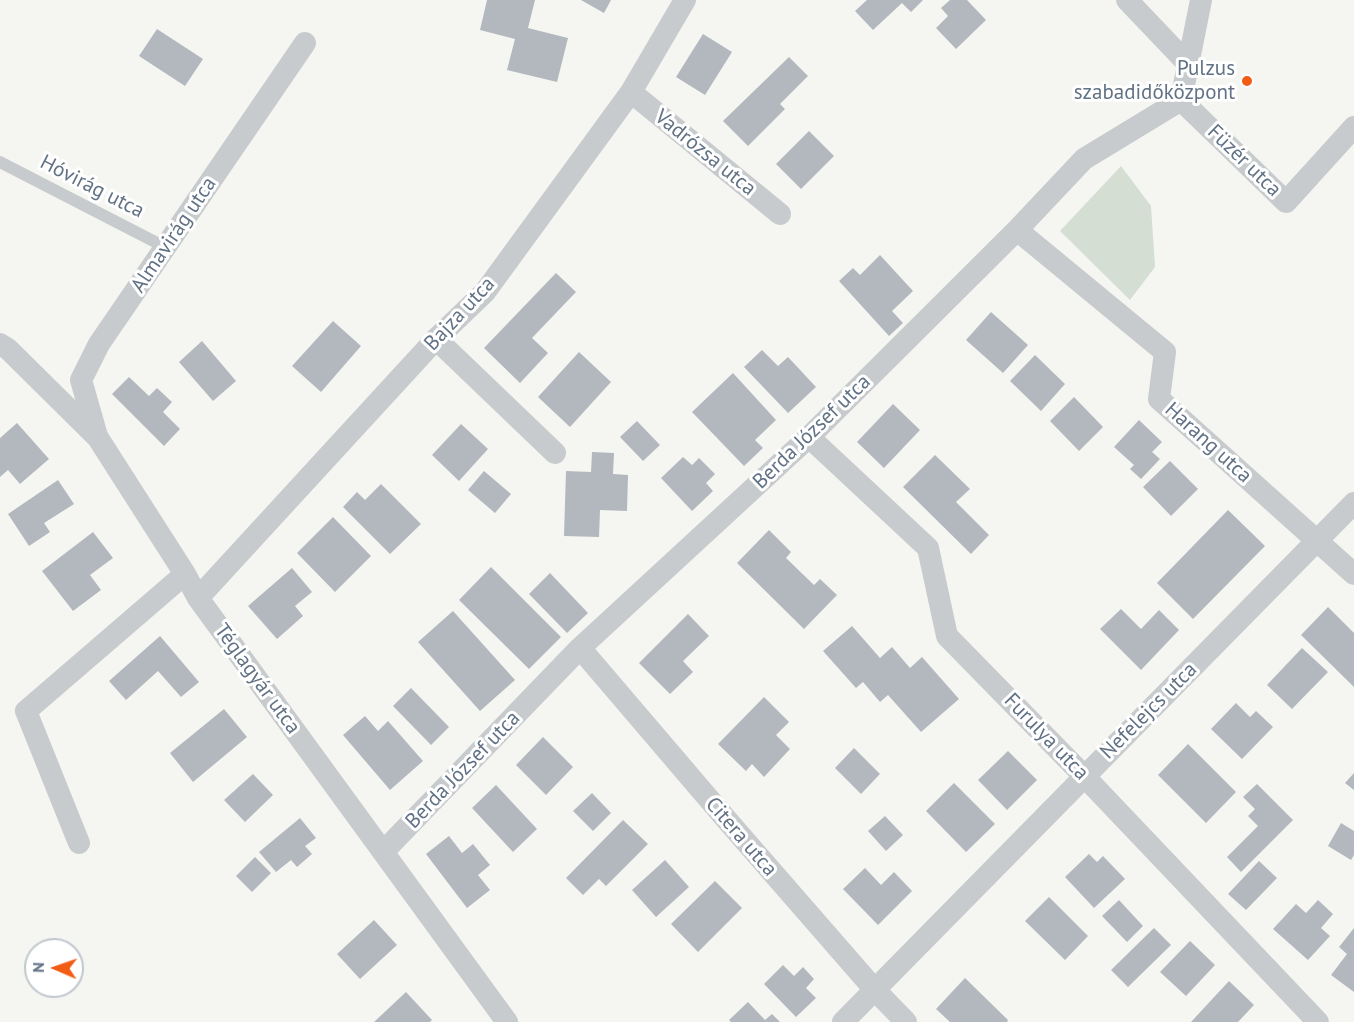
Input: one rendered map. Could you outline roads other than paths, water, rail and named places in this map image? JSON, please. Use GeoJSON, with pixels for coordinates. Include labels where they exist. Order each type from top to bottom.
{"type":"FeatureCollection","features":[{"type":"Feature","properties":{"kind":"street","name":"Bajza utca"},"geometry":{"type":"LineString","coordinates":[[198,598],[436,339],[485,292],[631,92],[685,0]]}},
{"type":"Feature","properties":{"kind":"street"},"geometry":{"type":"LineString","coordinates":[[1127,0],[1188,64]]}},
{"type":"Feature","properties":{"kind":"street"},"geometry":{"type":"LineString","coordinates":[[1181,100],[1201,0]]}},
{"type":"Feature","properties":{"kind":"street","name":"Almavirág utca"},"geometry":{"type":"LineString","coordinates":[[98,438],[81,380],[99,344],[305,43]]}},
{"type":"Feature","properties":{"kind":"street","name":"Vadrózsa utca"},"geometry":{"type":"LineString","coordinates":[[631,92],[780,214]]}},
{"type":"Feature","properties":{"kind":"street","name":"Füzér utca"},"geometry":{"type":"LineString","coordinates":[[1181,100],[1286,202],[1354,127]]}},
{"type":"Feature","properties":{"kind":"street","name":"Berda József utca"},"geometry":{"type":"LineString","coordinates":[[383,852],[580,648],[809,437],[1017,231],[1084,159],[1181,100]]}},
{"type":"Feature","properties":{"kind":"street","name":"Harang utca"},"geometry":{"type":"LineString","coordinates":[[1017,231],[1165,352],[1159,399],[1354,574]]}},
{"type":"Feature","properties":{"kind":"street"},"geometry":{"type":"LineString","coordinates":[[436,339],[555,453]]}},
{"type":"Feature","properties":{"kind":"street","name":"Téglagyár utca"},"geometry":{"type":"LineString","coordinates":[[0,344],[8,348],[98,438],[198,598],[507,1022]]}},
{"type":"Feature","properties":{"kind":"street","name":"Furulya utca"},"geometry":{"type":"LineString","coordinates":[[809,437],[928,548],[947,636],[1318,1022]]}},
{"type":"Feature","properties":{"kind":"street","name":"Nefelejcs utca"},"geometry":{"type":"LineString","coordinates":[[843,1022],[1354,503]]}},
{"type":"Feature","properties":{"kind":"street"},"geometry":{"type":"LineString","coordinates":[[79,843],[26,711],[185,574]]}},
{"type":"Feature","properties":{"kind":"street","name":"Citera utca"},"geometry":{"type":"LineString","coordinates":[[580,648],[875,990],[906,1022]]}},
{"type":"Feature","properties":{"kind":"lane","name":"Hóvirág utca"},"geometry":{"type":"LineString","coordinates":[[0,162],[165,247]]}},
{"type":"Feature","properties":{"kind":"place","name":"Pulzus szabadidőközpont"},"geometry":{"type":"Point","coordinates":[1247,81]}}]}
